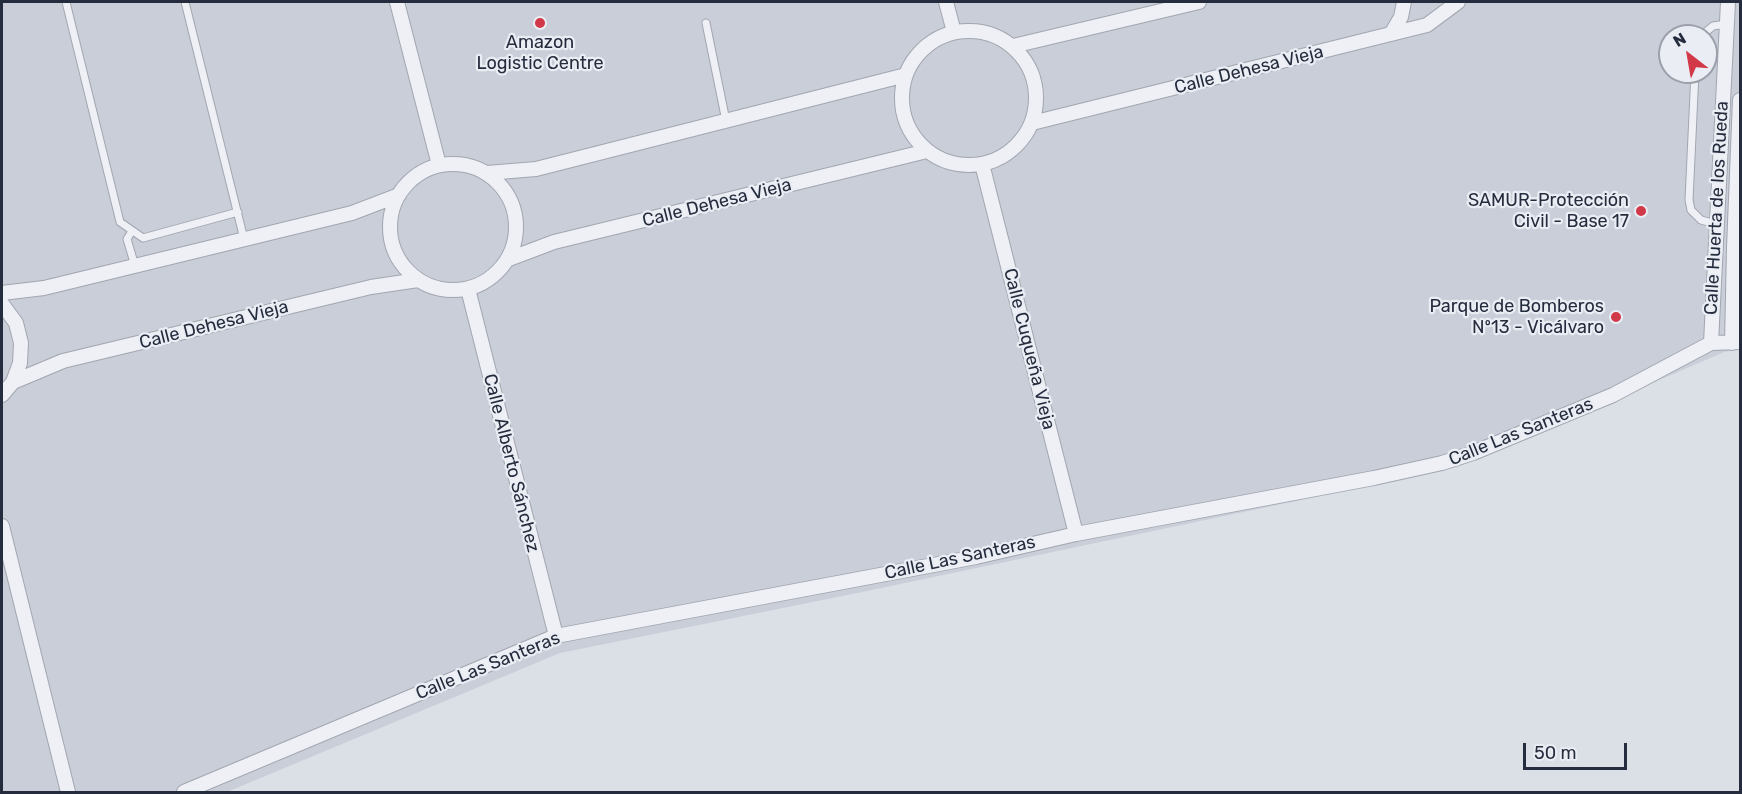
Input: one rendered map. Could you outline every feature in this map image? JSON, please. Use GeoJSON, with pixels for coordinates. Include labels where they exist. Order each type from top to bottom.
{"type":"FeatureCollection","features":[{"type":"Feature","properties":{"kind":"street"},"geometry":{"type":"LineString","coordinates":[[397,2],[439,165]]}},
{"type":"Feature","properties":{"kind":"street"},"geometry":{"type":"LineString","coordinates":[[946,2],[954,32]]}},
{"type":"Feature","properties":{"kind":"street"},"geometry":{"type":"LineString","coordinates":[[1013,46],[1199,2]]}},
{"type":"Feature","properties":{"kind":"street"},"geometry":{"type":"LineString","coordinates":[[1390,34],[1401,17],[1404,2]]}},
{"type":"Feature","properties":{"kind":"street","name":"Calle Dehesa Vieja"},"geometry":{"type":"LineString","coordinates":[[1032,123],[1427,25],[1458,2]]}},
{"type":"Feature","properties":{"kind":"street","name":"Calle Huerta de los Rueda"},"geometry":{"type":"LineString","coordinates":[[1711,344],[1728,2]]}},
{"type":"Feature","properties":{"kind":"street"},"geometry":{"type":"LineString","coordinates":[[975,30],[995,35],[1013,46],[1027,62],[1035,81],[1037,103],[1032,123],[1020,142],[1003,156],[982,164],[963,165],[944,161],[927,151],[913,136],[904,117],[902,96],[906,75],[916,56],[933,41],[954,32],[975,30]]}},
{"type":"Feature","properties":{"kind":"street"},"geometry":{"type":"LineString","coordinates":[[487,173],[536,169],[906,75]]}},
{"type":"Feature","properties":{"kind":"street","name":"Calle Huerta de los Rueda"},"geometry":{"type":"LineString","coordinates":[[1736,343],[1740,100]]}},
{"type":"Feature","properties":{"kind":"street","name":"Calle Dehesa Vieja"},"geometry":{"type":"LineString","coordinates":[[509,259],[554,242],[927,151]]}},
{"type":"Feature","properties":{"kind":"street","name":"Calle Cuqueña Vieja"},"geometry":{"type":"LineString","coordinates":[[982,164],[1076,534]]}},
{"type":"Feature","properties":{"kind":"street"},"geometry":{"type":"LineString","coordinates":[[439,165],[472,166],[487,173],[502,186],[512,202],[517,221],[516,241],[509,259],[484,283],[468,289],[451,291],[433,288],[418,280],[404,267],[394,250],[390,232],[391,212],[399,195],[409,181],[423,171],[439,165]]}},
{"type":"Feature","properties":{"kind":"street"},"geometry":{"type":"LineString","coordinates":[[2,293],[44,288],[352,213],[399,195]]}},
{"type":"Feature","properties":{"kind":"street","name":"Calle Dehesa Vieja"},"geometry":{"type":"LineString","coordinates":[[13,381],[63,361],[371,287],[418,280]]}},
{"type":"Feature","properties":{"kind":"street","name":"Calle Alberto Sánchez"},"geometry":{"type":"LineString","coordinates":[[468,289],[556,636]]}},
{"type":"Feature","properties":{"kind":"street"},"geometry":{"type":"LineString","coordinates":[[2,304],[16,323],[21,343],[20,363],[13,381],[2,394]]}},
{"type":"Feature","properties":{"kind":"street","name":"Calle Las Santeras"},"geometry":{"type":"LineString","coordinates":[[184,792],[556,636],[976,557],[1076,534],[1442,463],[1473,453],[1613,395],[1711,344],[1736,343]]}},
{"type":"Feature","properties":{"kind":"street"},"geometry":{"type":"LineString","coordinates":[[2,526],[68,792]]}},
{"type":"Feature","properties":{"kind":"lane"},"geometry":{"type":"LineString","coordinates":[[66,2],[120,222],[143,238],[238,212]]}},
{"type":"Feature","properties":{"kind":"lane"},"geometry":{"type":"LineString","coordinates":[[185,2],[244,239]]}},
{"type":"Feature","properties":{"kind":"lane"},"geometry":{"type":"LineString","coordinates":[[706,23],[726,121]]}},
{"type":"Feature","properties":{"kind":"lane"},"geometry":{"type":"LineString","coordinates":[[1718,25],[1727,24]]}},
{"type":"Feature","properties":{"kind":"lane"},"geometry":{"type":"LineString","coordinates":[[1694,84],[1689,200],[1691,210],[1701,220],[1716,224]]}},
{"type":"Feature","properties":{"kind":"lane"},"geometry":{"type":"LineString","coordinates":[[132,231],[127,239],[135,266]]}},
{"type":"Feature","properties":{"kind":"shaded area"},"geometry":{"type":"Polygon","coordinates":[[[2,2],[1740,2],[1740,349],[1724,352],[1458,467],[560,653],[227,792],[2,792],[2,2]]]}},
{"type":"Feature","properties":{"kind":"place","name":"Amazon Logistic Centre"},"geometry":{"type":"Point","coordinates":[540,23]}},
{"type":"Feature","properties":{"kind":"place","name":"SAMUR-Protección Civil - Base 17"},"geometry":{"type":"Point","coordinates":[1641,211]}},
{"type":"Feature","properties":{"kind":"place","name":"Parque de Bomberos Nº13 - Vicálvaro"},"geometry":{"type":"Point","coordinates":[1616,317]}}]}
